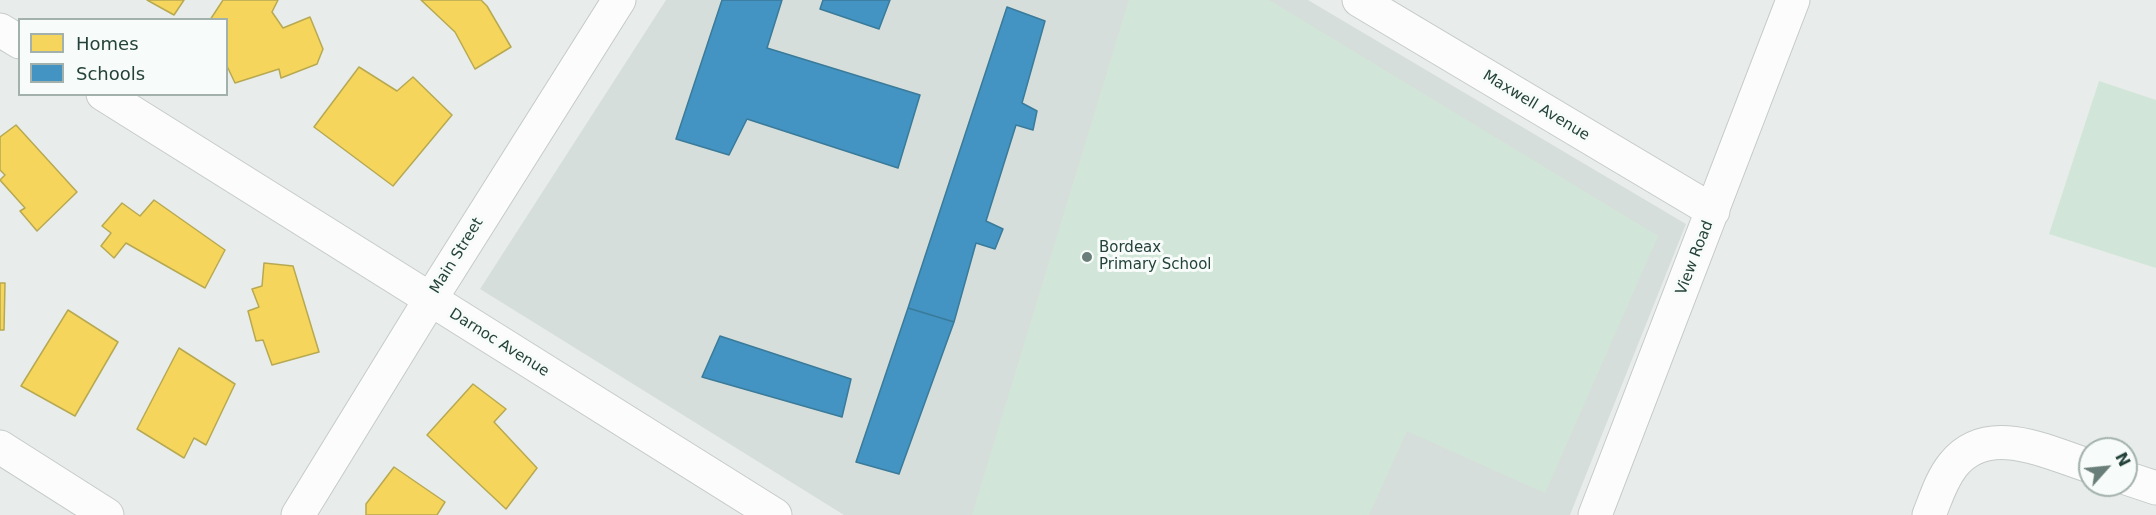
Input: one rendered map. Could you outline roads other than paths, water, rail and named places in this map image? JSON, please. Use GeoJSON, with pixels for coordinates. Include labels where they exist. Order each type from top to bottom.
{"type":"FeatureCollection","features":[{"type":"Feature","properties":{"kind":"street","name":"Main Street"},"geometry":{"type":"LineString","coordinates":[[298,515],[619,0]]}},
{"type":"Feature","properties":{"kind":"street","name":"Maxwell Avenue"},"geometry":{"type":"LineString","coordinates":[[1359,0],[1713,212]]}},
{"type":"Feature","properties":{"kind":"street","name":"View Road"},"geometry":{"type":"LineString","coordinates":[[1595,515],[1793,0]]}},
{"type":"Feature","properties":{"kind":"street"},"geometry":{"type":"LineString","coordinates":[[0,30],[18,41]]}},
{"type":"Feature","properties":{"kind":"street","name":"Darnoc Avenue"},"geometry":{"type":"LineString","coordinates":[[106,96],[775,515]]}},
{"type":"Feature","properties":{"kind":"street"},"geometry":{"type":"LineString","coordinates":[[1929,515],[1943,480],[1954,464],[1969,451],[1994,442],[2021,444],[2078,462]]}},
{"type":"Feature","properties":{"kind":"street"},"geometry":{"type":"LineString","coordinates":[[0,447],[107,515]]}},
{"type":"Feature","properties":{"kind":"street"},"geometry":{"type":"LineString","coordinates":[[2138,482],[2156,488]]}},
{"type":"Feature","properties":{"kind":"place","name":"Bordeax Primary School"},"geometry":{"type":"Point","coordinates":[1087,257]}}]}
